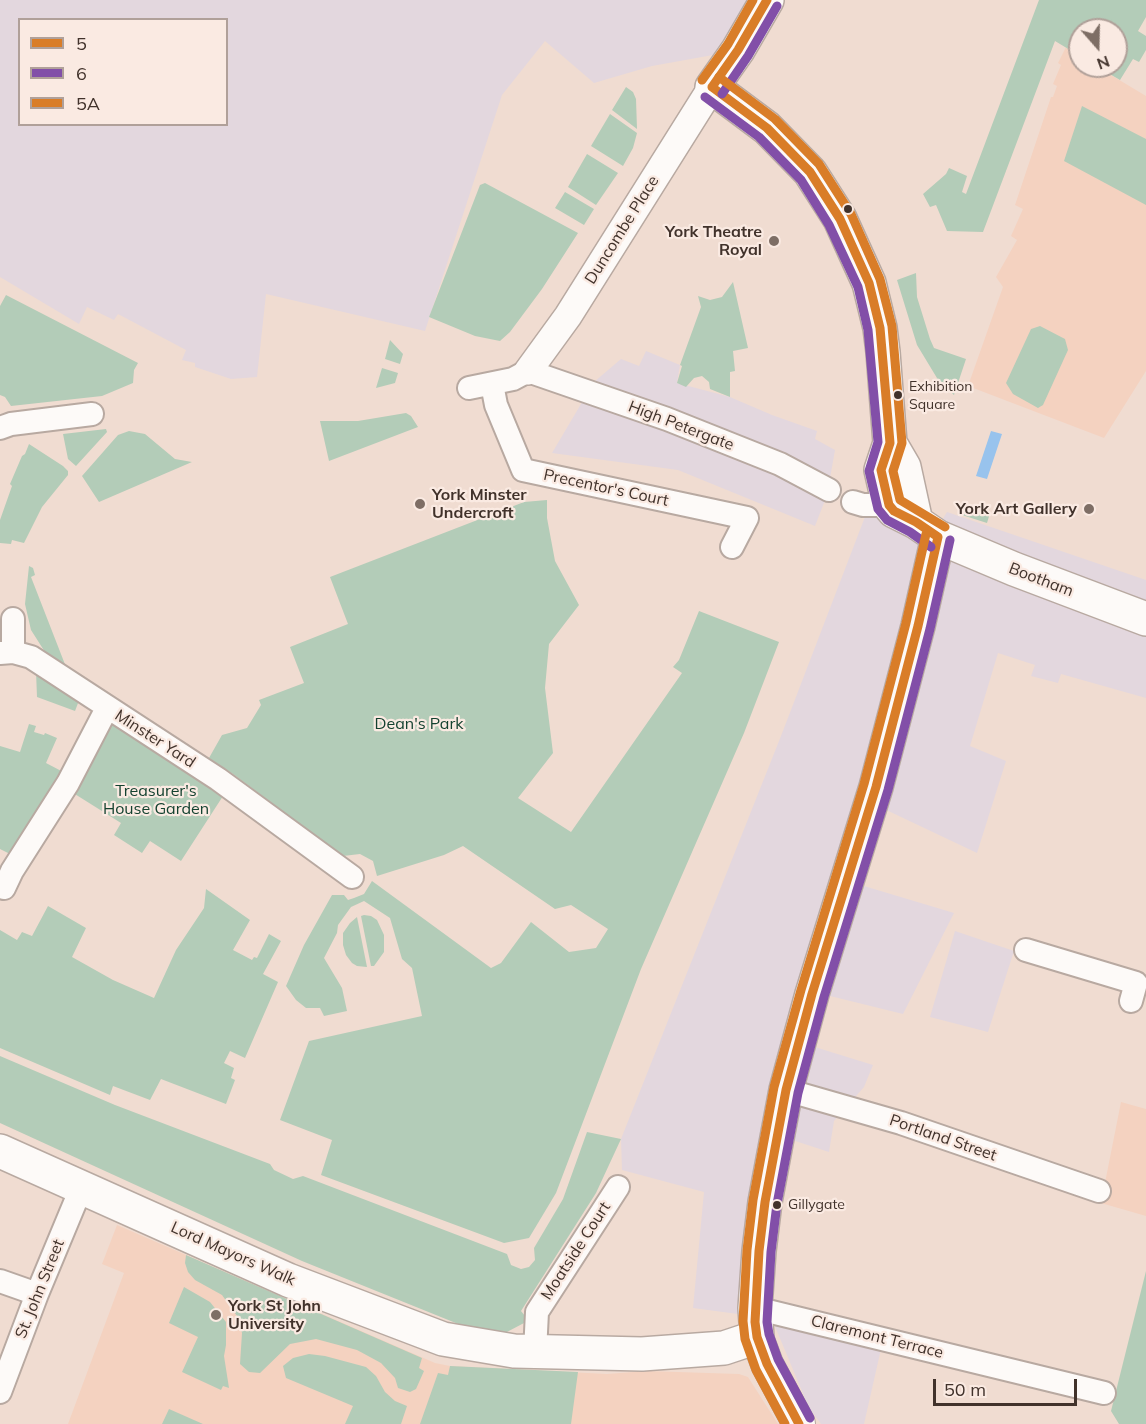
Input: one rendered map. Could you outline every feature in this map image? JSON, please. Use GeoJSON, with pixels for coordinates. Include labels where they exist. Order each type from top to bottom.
{"type":"FeatureCollection","features":[{"type":"Feature","properties":{"kind":"main road"},"geometry":{"type":"LineString","coordinates":[[767,0],[738,50],[712,87],[774,135],[810,172],[840,219],[869,283],[880,328],[890,443],[904,467],[914,521],[918,626],[876,787],[812,994],[786,1090],[765,1202],[759,1251],[756,1322],[767,1364],[799,1424]]}},
{"type":"Feature","properties":{"kind":"main road","name":"Bootham"},"geometry":{"type":"LineString","coordinates":[[914,521],[1014,570],[1146,619]]}},
{"type":"Feature","properties":{"kind":"main road","name":"Lord Mayors Walk"},"geometry":{"type":"LineString","coordinates":[[0,1151],[288,1280],[443,1339],[493,1349],[535,1352],[616,1354],[687,1352],[724,1348],[756,1322]]}},
{"type":"Feature","properties":{"kind":"street","name":"Duncombe Place"},"geometry":{"type":"LineString","coordinates":[[528,371],[568,316],[712,87]]}},
{"type":"Feature","properties":{"kind":"street"},"geometry":{"type":"LineString","coordinates":[[469,388],[513,379],[528,371]]}},
{"type":"Feature","properties":{"kind":"street","name":"High Petergate"},"geometry":{"type":"LineString","coordinates":[[528,371],[677,423],[780,464],[830,490]]}},
{"type":"Feature","properties":{"kind":"street","name":"Precentor's Court"},"geometry":{"type":"LineString","coordinates":[[492,384],[496,405],[523,470],[747,518],[732,547]]}},
{"type":"Feature","properties":{"kind":"street"},"geometry":{"type":"LineString","coordinates":[[0,428],[11,424],[51,429],[92,414]]}},
{"type":"Feature","properties":{"kind":"street"},"geometry":{"type":"LineString","coordinates":[[853,501],[914,521]]}},
{"type":"Feature","properties":{"kind":"street"},"geometry":{"type":"LineString","coordinates":[[7,652],[13,619]]}},
{"type":"Feature","properties":{"kind":"street","name":"Minster Yard"},"geometry":{"type":"LineString","coordinates":[[7,652],[31,657],[218,779],[352,877]]}},
{"type":"Feature","properties":{"kind":"street"},"geometry":{"type":"LineString","coordinates":[[6,879],[68,783],[107,708]]}},
{"type":"Feature","properties":{"kind":"street"},"geometry":{"type":"LineString","coordinates":[[1026,950],[1136,983],[1131,1000]]}},
{"type":"Feature","properties":{"kind":"street","name":"Portland Street"},"geometry":{"type":"LineString","coordinates":[[786,1090],[901,1123],[1100,1191]]}},
{"type":"Feature","properties":{"kind":"street","name":"St. John Street"},"geometry":{"type":"LineString","coordinates":[[0,1392],[37,1294],[82,1186]]}},
{"type":"Feature","properties":{"kind":"street","name":"Moatside Court"},"geometry":{"type":"LineString","coordinates":[[535,1352],[537,1312],[618,1187]]}},
{"type":"Feature","properties":{"kind":"street"},"geometry":{"type":"LineString","coordinates":[[0,1281],[37,1294]]}},
{"type":"Feature","properties":{"kind":"street","name":"Claremont Terrace"},"geometry":{"type":"LineString","coordinates":[[756,1322],[1104,1393]]}},
{"type":"Feature","properties":{"kind":"shaded area"},"geometry":{"type":"Polygon","coordinates":[[[0,0],[755,0],[748,13],[713,55],[652,66],[594,83],[545,41],[502,95],[425,331],[266,294],[257,377],[231,379],[195,367],[195,363],[182,360],[186,350],[118,314],[114,320],[87,307],[79,324],[0,277],[0,0]]]}},
{"type":"Feature","properties":{"kind":"shaded area"},"geometry":{"type":"Polygon","coordinates":[[[1066,47],[1068,48],[1068,78],[1116,78],[1146,96],[1146,371],[1104,438],[968,386],[1003,287],[996,277],[1017,240],[1011,236],[1023,209],[1015,205],[1051,97],[1057,86],[1053,84],[1061,65],[1058,63],[1066,47]]]}},
{"type":"Feature","properties":{"kind":"shaded area"},"geometry":{"type":"Polygon","coordinates":[[[646,351],[680,365],[677,383],[730,397],[817,431],[815,439],[835,450],[827,495],[815,526],[678,470],[552,453],[594,382],[621,359],[639,366],[646,351]]]}},
{"type":"Feature","properties":{"kind":"shaded area"},"geometry":{"type":"Polygon","coordinates":[[[868,509],[936,530],[947,512],[1146,580],[1146,698],[1061,674],[1058,683],[1031,676],[1035,665],[998,653],[970,746],[1006,761],[977,853],[880,807],[854,883],[954,913],[903,1014],[818,993],[805,1044],[873,1065],[864,1087],[834,1121],[829,1152],[786,1138],[754,1212],[738,1314],[693,1308],[704,1192],[622,1170],[621,1139],[781,736],[868,509]]]}},
{"type":"Feature","properties":{"kind":"shaded area"},"geometry":{"type":"Polygon","coordinates":[[[955,931],[1014,951],[988,1032],[930,1017],[955,931]]]}},
{"type":"Feature","properties":{"kind":"shaded area"},"geometry":{"type":"Polygon","coordinates":[[[1121,1102],[1146,1109],[1146,1216],[1101,1203],[1121,1102]]]}},
{"type":"Feature","properties":{"kind":"shaded area","name":"York St John University"},"geometry":{"type":"Polygon","coordinates":[[[117,1225],[435,1363],[450,1366],[607,1374],[647,1371],[739,1374],[748,1377],[778,1424],[68,1424],[124,1273],[102,1264],[117,1225]]]}},
{"type":"Feature","properties":{"kind":"shaded area"},"geometry":{"type":"Polygon","coordinates":[[[774,1324],[881,1349],[864,1424],[821,1424],[809,1408],[774,1324]]]}},
{"type":"Feature","properties":{"kind":"green space"},"geometry":{"type":"Polygon","coordinates":[[[1039,0],[1146,0],[1146,17],[1138,31],[1146,36],[1146,50],[1139,62],[1133,59],[1128,67],[1128,18],[1068,18],[1068,49],[1055,41],[983,232],[947,231],[936,205],[930,207],[923,194],[946,174],[949,168],[967,176],[962,192],[966,194],[1039,0]]]}},
{"type":"Feature","properties":{"kind":"green space"},"geometry":{"type":"Polygon","coordinates":[[[626,87],[633,92],[636,99],[637,129],[612,110],[626,87]]]}},
{"type":"Feature","properties":{"kind":"green space"},"geometry":{"type":"Polygon","coordinates":[[[1082,106],[1146,139],[1146,205],[1064,161],[1082,106]]]}},
{"type":"Feature","properties":{"kind":"green space"},"geometry":{"type":"Polygon","coordinates":[[[610,114],[637,133],[633,148],[623,166],[591,146],[610,114]]]}},
{"type":"Feature","properties":{"kind":"green space"},"geometry":{"type":"Polygon","coordinates":[[[587,154],[618,173],[596,205],[568,187],[587,154]]]}},
{"type":"Feature","properties":{"kind":"green space"},"geometry":{"type":"Polygon","coordinates":[[[485,183],[578,233],[542,289],[510,332],[500,341],[475,336],[429,317],[480,185],[485,183]]]}},
{"type":"Feature","properties":{"kind":"green space"},"geometry":{"type":"Polygon","coordinates":[[[565,192],[594,209],[584,225],[555,208],[565,192]]]}},
{"type":"Feature","properties":{"kind":"green space"},"geometry":{"type":"Polygon","coordinates":[[[916,273],[917,297],[934,348],[966,359],[954,395],[940,383],[917,345],[897,280],[916,273]]]}},
{"type":"Feature","properties":{"kind":"green space"},"geometry":{"type":"Polygon","coordinates":[[[733,282],[748,348],[733,351],[735,371],[730,372],[730,397],[710,389],[709,382],[702,376],[694,378],[686,387],[677,383],[682,366],[680,365],[701,307],[698,296],[710,300],[722,297],[733,282]]]}},
{"type":"Feature","properties":{"kind":"green space"},"geometry":{"type":"Polygon","coordinates":[[[6,295],[138,363],[134,370],[133,383],[102,396],[11,406],[5,397],[0,395],[0,306],[6,295]]]}},
{"type":"Feature","properties":{"kind":"green space"},"geometry":{"type":"Polygon","coordinates":[[[1040,326],[1065,339],[1068,350],[1043,405],[1038,408],[1013,394],[1006,383],[1031,329],[1040,326]]]}},
{"type":"Feature","properties":{"kind":"green space"},"geometry":{"type":"Polygon","coordinates":[[[390,340],[403,354],[400,364],[385,359],[390,340]]]}},
{"type":"Feature","properties":{"kind":"green space"},"geometry":{"type":"Polygon","coordinates":[[[382,368],[398,373],[395,383],[376,388],[382,368]]]}},
{"type":"Feature","properties":{"kind":"green space"},"geometry":{"type":"Polygon","coordinates":[[[406,413],[411,416],[418,427],[329,461],[320,421],[358,421],[406,413]]]}},
{"type":"Feature","properties":{"kind":"green space"},"geometry":{"type":"Polygon","coordinates":[[[106,429],[107,432],[76,466],[68,459],[63,434],[106,429]]]}},
{"type":"Feature","properties":{"kind":"green space"},"geometry":{"type":"Polygon","coordinates":[[[129,431],[145,434],[175,459],[192,462],[99,502],[82,476],[118,435],[129,431]]]}},
{"type":"Feature","properties":{"kind":"green space"},"geometry":{"type":"Polygon","coordinates":[[[29,444],[63,466],[68,471],[68,475],[42,507],[24,543],[12,540],[11,544],[0,543],[0,520],[12,486],[10,484],[29,444]]]}},
{"type":"Feature","properties":{"kind":"green space","name":"Dean's Park"},"geometry":{"type":"Polygon","coordinates":[[[547,500],[547,518],[555,561],[579,605],[549,644],[545,688],[553,753],[518,798],[571,832],[682,673],[673,667],[679,660],[699,611],[779,642],[744,733],[641,969],[556,1193],[529,1238],[504,1243],[321,1175],[332,1140],[280,1120],[309,1041],[422,1016],[412,968],[402,959],[390,918],[364,901],[351,907],[338,925],[337,933],[324,958],[342,988],[347,1011],[324,1016],[320,1008],[306,1008],[296,1000],[286,986],[304,945],[332,895],[344,895],[348,900],[354,898],[364,894],[372,881],[491,968],[501,963],[531,922],[569,952],[596,948],[608,929],[571,905],[555,909],[463,846],[444,855],[377,876],[373,861],[360,854],[343,856],[209,758],[222,735],[247,728],[261,705],[259,700],[304,683],[290,647],[348,624],[330,577],[524,502],[547,500]]]}},
{"type":"Feature","properties":{"kind":"green space"},"geometry":{"type":"Polygon","coordinates":[[[966,505],[990,513],[987,523],[962,515],[966,505]]]}},
{"type":"Feature","properties":{"kind":"green space"},"geometry":{"type":"Polygon","coordinates":[[[29,566],[33,568],[35,575],[31,577],[66,667],[45,652],[31,630],[25,604],[29,566]]]}},
{"type":"Feature","properties":{"kind":"green space"},"geometry":{"type":"Polygon","coordinates":[[[36,671],[80,698],[75,711],[37,697],[36,671]]]}},
{"type":"Feature","properties":{"kind":"green space","name":"Treasurer's House Garden"},"geometry":{"type":"Polygon","coordinates":[[[108,722],[223,796],[181,861],[150,841],[142,853],[114,835],[121,823],[70,791],[108,722]]]}},
{"type":"Feature","properties":{"kind":"green space"},"geometry":{"type":"Polygon","coordinates":[[[29,724],[36,726],[34,732],[44,735],[45,733],[57,738],[46,763],[67,774],[14,856],[0,849],[0,746],[20,752],[29,724]]]}},
{"type":"Feature","properties":{"kind":"green space"},"geometry":{"type":"Polygon","coordinates":[[[206,889],[250,920],[233,950],[252,960],[254,957],[257,958],[269,934],[281,941],[263,974],[278,982],[245,1058],[230,1051],[224,1063],[234,1068],[231,1078],[235,1080],[226,1104],[161,1079],[150,1100],[113,1086],[110,1095],[0,1048],[0,930],[17,940],[22,932],[32,936],[48,906],[86,928],[72,957],[113,980],[154,998],[176,950],[204,908],[206,889]]]}},
{"type":"Feature","properties":{"kind":"green space"},"geometry":{"type":"Polygon","coordinates":[[[361,916],[377,920],[384,935],[384,952],[374,966],[371,966],[361,916]]]}},
{"type":"Feature","properties":{"kind":"green space"},"geometry":{"type":"Polygon","coordinates":[[[357,917],[367,967],[352,963],[343,945],[343,933],[357,917]]]}},
{"type":"Feature","properties":{"kind":"green space"},"geometry":{"type":"Polygon","coordinates":[[[0,1056],[115,1105],[270,1164],[274,1170],[293,1179],[303,1176],[507,1254],[511,1265],[521,1269],[529,1267],[535,1260],[534,1248],[563,1199],[587,1132],[621,1139],[596,1193],[521,1311],[525,1316],[524,1323],[505,1333],[488,1336],[302,1261],[0,1123],[0,1056]]]}},
{"type":"Feature","properties":{"kind":"green space"},"geometry":{"type":"Polygon","coordinates":[[[186,1255],[422,1358],[419,1368],[424,1371],[416,1389],[410,1392],[398,1388],[395,1378],[381,1363],[357,1350],[316,1339],[290,1344],[260,1373],[249,1372],[240,1364],[242,1333],[237,1316],[222,1295],[195,1280],[188,1272],[185,1263],[186,1255]]]}},
{"type":"Feature","properties":{"kind":"green space"},"geometry":{"type":"Polygon","coordinates":[[[1146,1271],[1146,1424],[1119,1424],[1111,1411],[1146,1271]]]}},
{"type":"Feature","properties":{"kind":"green space"},"geometry":{"type":"Polygon","coordinates":[[[184,1287],[210,1302],[226,1322],[224,1356],[229,1388],[223,1386],[221,1390],[182,1372],[198,1337],[169,1323],[184,1287]]]}},
{"type":"Feature","properties":{"kind":"green space"},"geometry":{"type":"Polygon","coordinates":[[[309,1354],[366,1367],[376,1376],[385,1392],[395,1401],[407,1406],[401,1424],[345,1424],[353,1406],[286,1378],[283,1366],[293,1358],[309,1354]]]}},
{"type":"Feature","properties":{"kind":"green space"},"geometry":{"type":"Polygon","coordinates":[[[450,1366],[578,1372],[571,1424],[420,1424],[438,1373],[448,1375],[450,1366]]]}},
{"type":"Feature","properties":{"kind":"green space"},"geometry":{"type":"Polygon","coordinates":[[[169,1409],[203,1424],[162,1424],[169,1409]]]}},
{"type":"Feature","properties":{"kind":"water"},"geometry":{"type":"Polygon","coordinates":[[[991,431],[1002,434],[987,479],[976,476],[991,431]]]}},
{"type":"Feature","properties":{"kind":"transit line","name":"5A"},"geometry":{"type":"LineString","coordinates":[[702,80],[728,44],[753,0]]}},
{"type":"Feature","properties":{"kind":"transit line","name":"5"},"geometry":{"type":"LineString","coordinates":[[712,87],[738,50],[767,0]]}},
{"type":"Feature","properties":{"kind":"transit line","name":"6"},"geometry":{"type":"LineString","coordinates":[[722,94],[748,56],[777,6]]}},
{"type":"Feature","properties":{"kind":"transit line","name":"5A"},"geometry":{"type":"LineString","coordinates":[[719,77],[775,119],[819,164],[851,214],[880,279],[892,326],[902,443],[893,471],[900,500],[945,527]]}},
{"type":"Feature","properties":{"kind":"transit line","name":"5"},"geometry":{"type":"LineString","coordinates":[[712,87],[767,128],[810,172],[840,219],[869,283],[880,328],[890,443],[881,470],[889,505],[894,511],[938,537]]}},
{"type":"Feature","properties":{"kind":"transit line","name":"6"},"geometry":{"type":"LineString","coordinates":[[705,97],[759,137],[801,180],[829,225],[858,287],[868,330],[878,442],[869,471],[878,509],[887,520],[910,532],[931,547]]}},
{"type":"Feature","properties":{"kind":"transit line","name":"5A"},"geometry":{"type":"LineString","coordinates":[[785,1424],[756,1370],[745,1339],[743,1321],[747,1250],[753,1200],[774,1087],[864,784],[906,623],[926,534]]}},
{"type":"Feature","properties":{"kind":"transit line","name":"5"},"geometry":{"type":"LineString","coordinates":[[799,1424],[767,1364],[757,1337],[755,1322],[759,1251],[765,1202],[786,1090],[812,994],[876,787],[918,626],[938,537]]}},
{"type":"Feature","properties":{"kind":"transit line","name":"6"},"geometry":{"type":"LineString","coordinates":[[810,1418],[778,1359],[767,1322],[771,1252],[777,1204],[798,1093],[824,997],[888,790],[930,629],[950,540]]}},
{"type":"Feature","properties":{"kind":"place","name":"York Theatre Royal"},"geometry":{"type":"Point","coordinates":[774,241]}},
{"type":"Feature","properties":{"kind":"place","name":"Exhibition Square"},"geometry":{"type":"Point","coordinates":[898,395]}},
{"type":"Feature","properties":{"kind":"place","name":"York Minster Undercroft"},"geometry":{"type":"Point","coordinates":[420,504]}},
{"type":"Feature","properties":{"kind":"place","name":"York Art Gallery"},"geometry":{"type":"Point","coordinates":[1089,509]}},
{"type":"Feature","properties":{"kind":"place","name":"Gillygate"},"geometry":{"type":"Point","coordinates":[777,1205]}},
{"type":"Feature","properties":{"kind":"place","name":"York St John University"},"geometry":{"type":"Point","coordinates":[216,1315]}}]}
